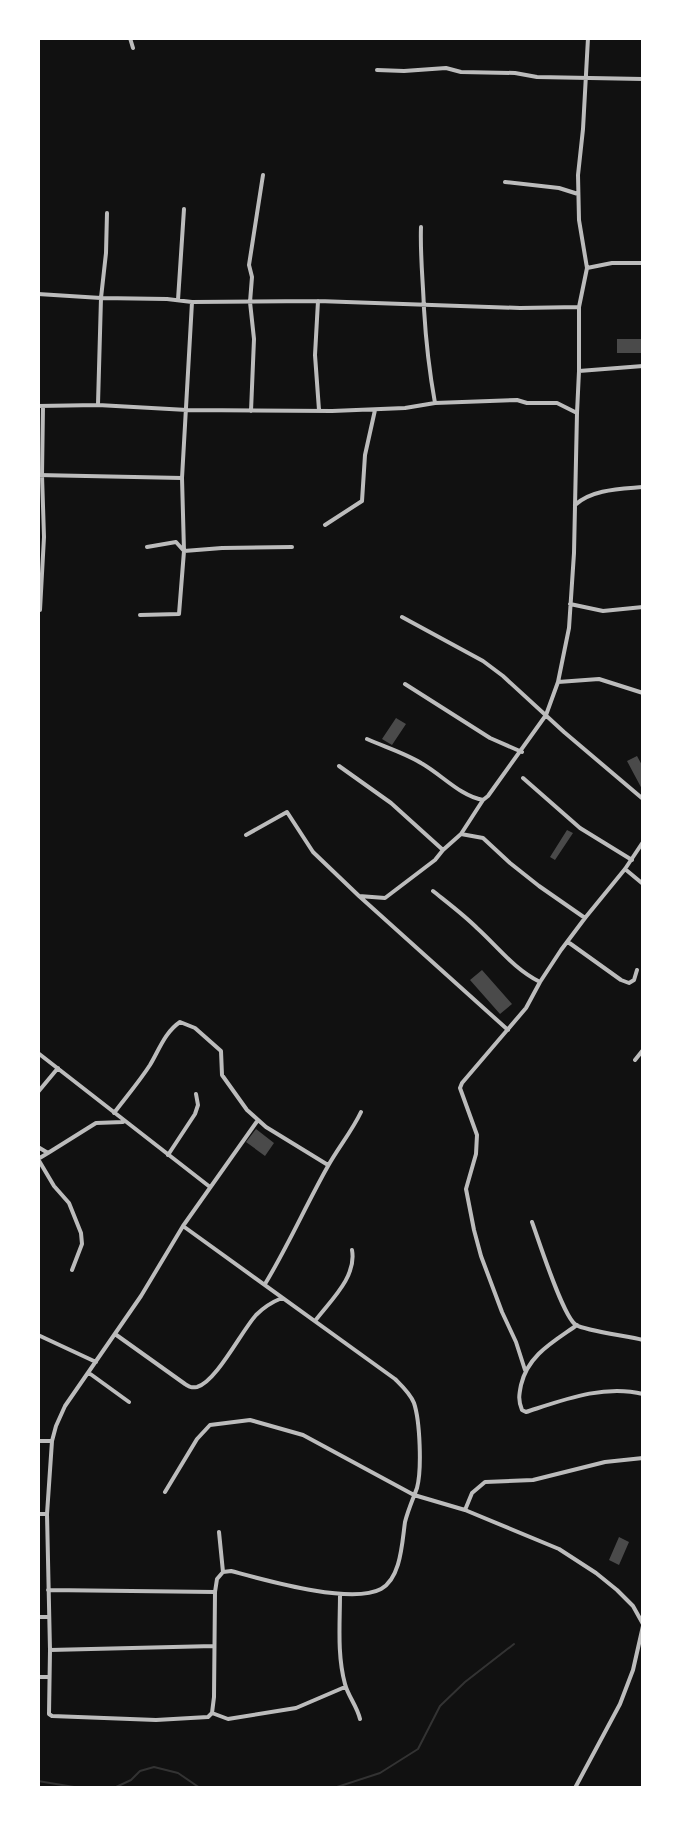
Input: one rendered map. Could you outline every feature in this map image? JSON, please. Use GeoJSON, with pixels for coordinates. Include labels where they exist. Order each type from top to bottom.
{"type":"FeatureCollection","features":[{"type":"Feature","properties":{"kind":"street"},"geometry":{"type":"LineString","coordinates":[[130,38],[133,48]]}},
{"type":"Feature","properties":{"kind":"street"},"geometry":{"type":"LineString","coordinates":[[359,896],[385,898],[435,860],[461,834],[546,715],[558,682],[570,604],[579,307],[587,268],[579,220],[578,175],[588,38]]}},
{"type":"Feature","properties":{"kind":"street"},"geometry":{"type":"LineString","coordinates":[[377,70],[446,68],[461,72],[515,73],[537,77],[643,79]]}},
{"type":"Feature","properties":{"kind":"street"},"geometry":{"type":"LineString","coordinates":[[251,411],[254,339],[249,265],[263,175]]}},
{"type":"Feature","properties":{"kind":"street"},"geometry":{"type":"LineString","coordinates":[[505,182],[559,188],[578,194]]}},
{"type":"Feature","properties":{"kind":"street"},"geometry":{"type":"LineString","coordinates":[[178,300],[184,209]]}},
{"type":"Feature","properties":{"kind":"street"},"geometry":{"type":"LineString","coordinates":[[98,405],[107,213]]}},
{"type":"Feature","properties":{"kind":"street"},"geometry":{"type":"LineString","coordinates":[[421,227],[426,355],[435,403]]}},
{"type":"Feature","properties":{"kind":"street"},"geometry":{"type":"LineString","coordinates":[[587,268],[620,262],[643,263]]}},
{"type":"Feature","properties":{"kind":"street"},"geometry":{"type":"LineString","coordinates":[[38,294],[192,302],[318,301],[579,307]]}},
{"type":"Feature","properties":{"kind":"street"},"geometry":{"type":"LineString","coordinates":[[318,301],[315,355],[319,410]]}},
{"type":"Feature","properties":{"kind":"street"},"geometry":{"type":"LineString","coordinates":[[140,615],[179,614],[184,551],[182,478],[192,302]]}},
{"type":"Feature","properties":{"kind":"street"},"geometry":{"type":"LineString","coordinates":[[579,371],[643,366]]}},
{"type":"Feature","properties":{"kind":"street"},"geometry":{"type":"LineString","coordinates":[[38,610],[40,406],[251,411],[375,410],[435,403],[517,400],[557,403],[577,413]]}},
{"type":"Feature","properties":{"kind":"street"},"geometry":{"type":"LineString","coordinates":[[325,525],[362,501],[365,455],[375,410]]}},
{"type":"Feature","properties":{"kind":"street"},"geometry":{"type":"LineString","coordinates":[[40,475],[182,478]]}},
{"type":"Feature","properties":{"kind":"street"},"geometry":{"type":"LineString","coordinates":[[575,505],[597,493],[643,487]]}},
{"type":"Feature","properties":{"kind":"street"},"geometry":{"type":"LineString","coordinates":[[147,547],[176,542],[184,551]]}},
{"type":"Feature","properties":{"kind":"street"},"geometry":{"type":"LineString","coordinates":[[184,551],[292,547]]}},
{"type":"Feature","properties":{"kind":"street"},"geometry":{"type":"LineString","coordinates":[[570,604],[603,611],[643,607]]}},
{"type":"Feature","properties":{"kind":"street"},"geometry":{"type":"LineString","coordinates":[[402,617],[483,661],[503,676],[643,799]]}},
{"type":"Feature","properties":{"kind":"street"},"geometry":{"type":"LineString","coordinates":[[558,682],[599,679],[643,693]]}},
{"type":"Feature","properties":{"kind":"street"},"geometry":{"type":"LineString","coordinates":[[405,684],[490,738],[522,752]]}},
{"type":"Feature","properties":{"kind":"street"},"geometry":{"type":"LineString","coordinates":[[367,739],[419,761],[453,785],[483,800]]}},
{"type":"Feature","properties":{"kind":"street"},"geometry":{"type":"LineString","coordinates":[[339,766],[391,803],[443,850]]}},
{"type":"Feature","properties":{"kind":"street"},"geometry":{"type":"LineString","coordinates":[[523,778],[580,828],[632,860]]}},
{"type":"Feature","properties":{"kind":"street"},"geometry":{"type":"LineString","coordinates":[[246,835],[287,812],[313,852],[508,1030]]}},
{"type":"Feature","properties":{"kind":"street"},"geometry":{"type":"LineString","coordinates":[[461,834],[483,838],[539,886],[585,918]]}},
{"type":"Feature","properties":{"kind":"street"},"geometry":{"type":"LineString","coordinates":[[525,1370],[474,1230],[466,1189],[476,1154],[477,1135],[460,1088],[526,1008],[568,942],[643,842]]}},
{"type":"Feature","properties":{"kind":"street"},"geometry":{"type":"LineString","coordinates":[[625,869],[643,884]]}},
{"type":"Feature","properties":{"kind":"street"},"geometry":{"type":"LineString","coordinates":[[433,891],[477,927],[513,964],[540,982]]}},
{"type":"Feature","properties":{"kind":"street"},"geometry":{"type":"LineString","coordinates":[[568,942],[621,980],[629,983],[634,980],[637,970]]}},
{"type":"Feature","properties":{"kind":"street"},"geometry":{"type":"LineString","coordinates":[[114,1113],[138,1082],[167,1035],[180,1022],[195,1028],[221,1051],[222,1075],[258,1120],[328,1165]]}},
{"type":"Feature","properties":{"kind":"street"},"geometry":{"type":"LineString","coordinates":[[635,1060],[643,1050]]}},
{"type":"Feature","properties":{"kind":"street"},"geometry":{"type":"LineString","coordinates":[[38,1053],[210,1187]]}},
{"type":"Feature","properties":{"kind":"street"},"geometry":{"type":"LineString","coordinates":[[38,1092],[58,1068]]}},
{"type":"Feature","properties":{"kind":"street"},"geometry":{"type":"LineString","coordinates":[[168,1155],[195,1114],[198,1105],[196,1094]]}},
{"type":"Feature","properties":{"kind":"street"},"geometry":{"type":"LineString","coordinates":[[265,1284],[328,1165],[361,1112]]}},
{"type":"Feature","properties":{"kind":"street"},"geometry":{"type":"LineString","coordinates":[[183,1226],[407,1390],[414,1403],[420,1465],[395,1574],[379,1591],[340,1594],[231,1571],[223,1572],[217,1579],[215,1592],[214,1697],[212,1713],[208,1717],[156,1720],[52,1716],[49,1714],[47,1514],[52,1441],[56,1426],[65,1406],[149,1284],[183,1226],[258,1120]]}},
{"type":"Feature","properties":{"kind":"street"},"geometry":{"type":"LineString","coordinates":[[72,1270],[82,1238],[69,1203],[54,1186],[38,1159],[96,1123],[125,1121]]}},
{"type":"Feature","properties":{"kind":"street"},"geometry":{"type":"LineString","coordinates":[[38,1147],[48,1153]]}},
{"type":"Feature","properties":{"kind":"street"},"geometry":{"type":"LineString","coordinates":[[532,1222],[569,1317],[577,1325],[643,1340]]}},
{"type":"Feature","properties":{"kind":"street"},"geometry":{"type":"LineString","coordinates":[[315,1321],[349,1276],[354,1263],[352,1250]]}},
{"type":"Feature","properties":{"kind":"street"},"geometry":{"type":"LineString","coordinates":[[115,1334],[192,1388],[217,1371],[236,1341],[264,1307],[282,1298]]}},
{"type":"Feature","properties":{"kind":"street"},"geometry":{"type":"LineString","coordinates":[[577,1325],[542,1349],[525,1370],[518,1399],[521,1408],[526,1412],[589,1393],[623,1391],[643,1394]]}},
{"type":"Feature","properties":{"kind":"street"},"geometry":{"type":"LineString","coordinates":[[38,1335],[96,1362]]}},
{"type":"Feature","properties":{"kind":"street"},"geometry":{"type":"LineString","coordinates":[[89,1373],[129,1402]]}},
{"type":"Feature","properties":{"kind":"street"},"geometry":{"type":"LineString","coordinates":[[165,1492],[197,1439],[210,1425],[250,1420],[303,1435],[414,1495],[465,1510],[559,1549],[596,1573],[633,1606],[643,1625],[633,1670],[620,1704],[575,1788]]}},
{"type":"Feature","properties":{"kind":"street"},"geometry":{"type":"LineString","coordinates":[[38,1441],[52,1441]]}},
{"type":"Feature","properties":{"kind":"street"},"geometry":{"type":"LineString","coordinates":[[465,1510],[472,1493],[485,1482],[533,1480],[605,1462],[643,1458]]}},
{"type":"Feature","properties":{"kind":"street"},"geometry":{"type":"LineString","coordinates":[[38,1514],[47,1514]]}},
{"type":"Feature","properties":{"kind":"street"},"geometry":{"type":"LineString","coordinates":[[219,1532],[223,1572]]}},
{"type":"Feature","properties":{"kind":"street"},"geometry":{"type":"LineString","coordinates":[[48,1590],[215,1592]]}},
{"type":"Feature","properties":{"kind":"street"},"geometry":{"type":"LineString","coordinates":[[340,1594],[345,1687],[360,1719]]}},
{"type":"Feature","properties":{"kind":"street"},"geometry":{"type":"LineString","coordinates":[[38,1617],[49,1617]]}},
{"type":"Feature","properties":{"kind":"street"},"geometry":{"type":"LineString","coordinates":[[50,1650],[214,1646]]}},
{"type":"Feature","properties":{"kind":"street"},"geometry":{"type":"LineString","coordinates":[[38,1677],[49,1677]]}},
{"type":"Feature","properties":{"kind":"street"},"geometry":{"type":"LineString","coordinates":[[212,1713],[228,1719],[296,1708],[345,1687]]}},
{"type":"Feature","properties":{"kind":"building"},"geometry":{"type":"Polygon","coordinates":[[[617,339],[643,339],[643,353],[617,353],[617,339]]]}},
{"type":"Feature","properties":{"kind":"building"},"geometry":{"type":"Polygon","coordinates":[[[396,718],[406,724],[392,745],[382,739],[396,718]]]}},
{"type":"Feature","properties":{"kind":"building"},"geometry":{"type":"Polygon","coordinates":[[[637,756],[643,767],[643,791],[627,761],[637,756]]]}},
{"type":"Feature","properties":{"kind":"building"},"geometry":{"type":"Polygon","coordinates":[[[567,830],[573,833],[555,860],[550,857],[567,830]]]}},
{"type":"Feature","properties":{"kind":"building"},"geometry":{"type":"Polygon","coordinates":[[[482,970],[512,1004],[500,1014],[470,980],[482,970]]]}},
{"type":"Feature","properties":{"kind":"building"},"geometry":{"type":"Polygon","coordinates":[[[256,1129],[274,1143],[265,1156],[246,1142],[256,1129]]]}},
{"type":"Feature","properties":{"kind":"building"},"geometry":{"type":"Polygon","coordinates":[[[619,1537],[629,1542],[619,1565],[609,1560],[619,1537]]]}},
{"type":"Feature","properties":{"kind":"waterway"},"geometry":{"type":"LineString","coordinates":[[334,1788],[380,1773],[418,1749],[440,1706],[514,1644]]}},
{"type":"Feature","properties":{"kind":"waterway"},"geometry":{"type":"LineString","coordinates":[[38,1781],[74,1787],[114,1788],[131,1780],[140,1771],[154,1767],[178,1773],[200,1788]]}}]}
